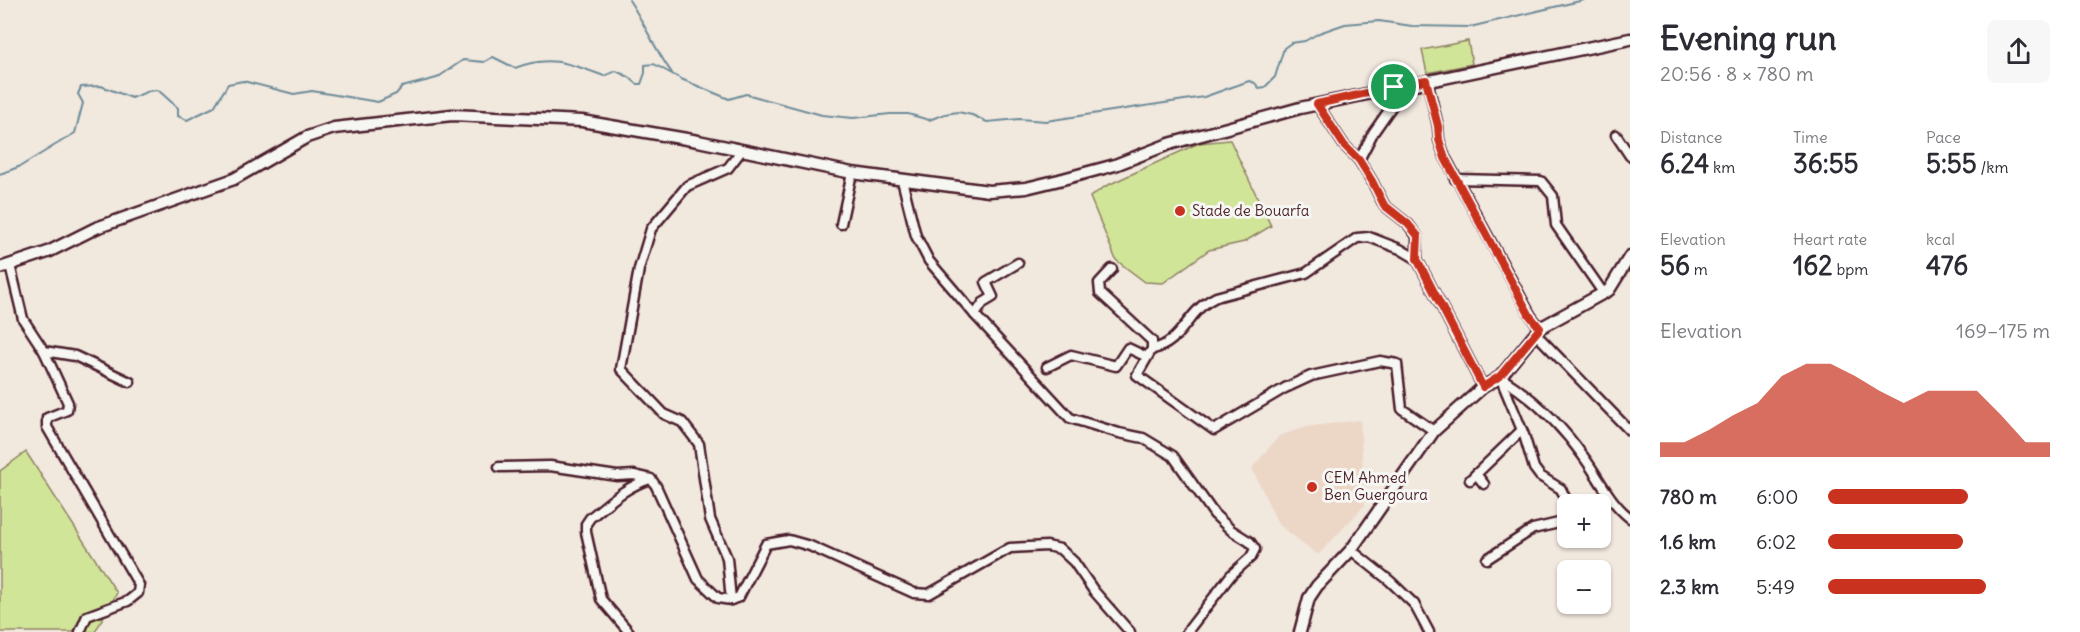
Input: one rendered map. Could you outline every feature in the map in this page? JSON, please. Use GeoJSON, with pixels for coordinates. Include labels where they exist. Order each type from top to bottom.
{"type":"FeatureCollection","features":[{"type":"Feature","properties":{"kind":"street"},"geometry":{"type":"LineString","coordinates":[[80,632],[87,616],[128,601],[138,593],[139,585],[47,427],[47,418],[67,410],[68,404],[44,351],[23,319],[5,267],[48,252],[96,228],[234,179],[307,137],[334,128],[452,115],[582,121],[852,173],[989,191],[1026,188],[1114,165],[1169,144],[1317,104],[1630,39]]}},
{"type":"Feature","properties":{"kind":"street"},"geometry":{"type":"LineString","coordinates":[[1426,80],[1438,126],[1439,140],[1455,179],[1538,331],[1630,431]]}},
{"type":"Feature","properties":{"kind":"street"},"geometry":{"type":"LineString","coordinates":[[1359,160],[1373,133],[1394,103],[1394,87]]}},
{"type":"Feature","properties":{"kind":"street"},"geometry":{"type":"LineString","coordinates":[[1317,104],[1344,145],[1359,160],[1384,205],[1408,224],[1418,236],[1417,259],[1483,387]]}},
{"type":"Feature","properties":{"kind":"street"},"geometry":{"type":"LineString","coordinates":[[1616,135],[1630,156]]}},
{"type":"Feature","properties":{"kind":"street"},"geometry":{"type":"LineString","coordinates":[[731,600],[727,558],[710,519],[699,444],[682,422],[664,414],[621,369],[639,269],[651,229],[687,186],[728,168],[742,150]]}},
{"type":"Feature","properties":{"kind":"street"},"geometry":{"type":"LineString","coordinates":[[841,224],[852,173]]}},
{"type":"Feature","properties":{"kind":"street"},"geometry":{"type":"LineString","coordinates":[[1455,179],[1541,181],[1553,196],[1556,225],[1604,294]]}},
{"type":"Feature","properties":{"kind":"street"},"geometry":{"type":"LineString","coordinates":[[902,180],[916,236],[929,261],[975,315],[1070,418],[1143,438],[1173,456],[1214,514],[1231,530],[1250,542],[1255,549],[1251,557],[1231,575],[1188,632]]}},
{"type":"Feature","properties":{"kind":"street"},"geometry":{"type":"LineString","coordinates":[[1047,367],[1071,355],[1116,366],[1128,348],[1149,353],[1163,347],[1186,326],[1203,305],[1216,297],[1306,273],[1357,238],[1369,237],[1400,249],[1417,259]]}},
{"type":"Feature","properties":{"kind":"street"},"geometry":{"type":"LineString","coordinates":[[1300,632],[1309,598],[1317,585],[1351,550],[1434,431],[1483,387],[1500,376],[1538,331],[1609,290],[1630,256]]}},
{"type":"Feature","properties":{"kind":"street"},"geometry":{"type":"LineString","coordinates":[[975,315],[983,303],[993,297],[986,282],[1018,264]]}},
{"type":"Feature","properties":{"kind":"street"},"geometry":{"type":"LineString","coordinates":[[1112,269],[1100,284],[1100,293],[1152,341],[1149,353],[1137,375],[1214,430],[1285,388],[1311,376],[1380,361],[1396,364],[1402,409],[1434,431]]}},
{"type":"Feature","properties":{"kind":"street"},"geometry":{"type":"LineString","coordinates":[[44,351],[75,356],[130,382]]}},
{"type":"Feature","properties":{"kind":"street"},"geometry":{"type":"LineString","coordinates":[[1500,376],[1522,430],[1534,468],[1540,476],[1561,489],[1563,494]]}},
{"type":"Feature","properties":{"kind":"street"},"geometry":{"type":"LineString","coordinates":[[1500,376],[1523,392],[1553,421],[1584,457],[1618,509],[1630,518]]}},
{"type":"Feature","properties":{"kind":"street"},"geometry":{"type":"LineString","coordinates":[[1484,484],[1473,477],[1522,430]]}},
{"type":"Feature","properties":{"kind":"street"},"geometry":{"type":"LineString","coordinates":[[499,467],[568,468],[651,479],[698,579],[718,598],[731,600],[739,597],[766,544],[789,540],[810,546],[914,593],[929,594],[1010,548],[1047,546],[1060,549],[1074,562],[1094,591],[1130,632]]}},
{"type":"Feature","properties":{"kind":"street"},"geometry":{"type":"LineString","coordinates":[[629,632],[601,599],[586,524],[590,518],[626,489],[651,479]]}},
{"type":"Feature","properties":{"kind":"street"},"geometry":{"type":"LineString","coordinates":[[1486,559],[1533,529],[1557,523]]}},
{"type":"Feature","properties":{"kind":"street"},"geometry":{"type":"LineString","coordinates":[[1351,550],[1390,581],[1414,604],[1429,632]]}},
{"type":"Feature","properties":{"kind":"shaded area","name":"CEM Ahmed Ben Guergoura"},"geometry":{"type":"Polygon","coordinates":[[[1360,420],[1365,505],[1318,555],[1278,524],[1252,468],[1279,436],[1305,427],[1360,420]]]}},
{"type":"Feature","properties":{"kind":"green space"},"geometry":{"type":"Polygon","coordinates":[[[1468,41],[1472,64],[1427,73],[1422,50],[1468,41]]]}},
{"type":"Feature","properties":{"kind":"green space","name":"Stade de Bouarfa"},"geometry":{"type":"Polygon","coordinates":[[[1230,140],[1271,226],[1244,242],[1209,250],[1163,283],[1145,282],[1116,260],[1090,197],[1106,186],[1199,143],[1230,140]]]}},
{"type":"Feature","properties":{"kind":"green space"},"geometry":{"type":"Polygon","coordinates":[[[26,452],[117,593],[95,632],[0,632],[0,471],[26,452]]]}},
{"type":"Feature","properties":{"kind":"waterway"},"geometry":{"type":"LineString","coordinates":[[629,0],[672,73]]}},
{"type":"Feature","properties":{"kind":"waterway"},"geometry":{"type":"LineString","coordinates":[[0,174],[21,166],[75,133],[83,103],[78,94],[81,87],[101,86],[132,98],[158,90],[178,108],[178,116],[187,120],[214,107],[228,84],[243,81],[294,94],[312,91],[378,102],[396,94],[402,87],[437,78],[463,60],[484,62],[493,57],[515,68],[550,61],[604,76],[616,71],[637,84],[641,84],[645,65],[654,64],[681,79],[729,99],[746,94],[822,115],[853,118],[908,114],[929,120],[958,112],[987,122],[1019,119],[1046,121],[1204,97],[1249,81],[1255,83],[1259,88],[1265,87],[1275,77],[1284,48],[1291,43],[1305,41],[1319,33],[1345,24],[1379,21],[1412,26],[1470,27],[1584,0]]}},
{"type":"Feature","properties":{"kind":"place","name":"Stade de Bouarfa"},"geometry":{"type":"Point","coordinates":[1180,211]}},
{"type":"Feature","properties":{"kind":"place","name":"CEM Ahmed Ben Guergoura"},"geometry":{"type":"Point","coordinates":[1312,487]}},
{"type":"Feature","properties":{"kind":"route"},"geometry":{"type":"LineString","coordinates":[[1426,80],[1445,158],[1530,316],[1540,328],[1500,376],[1483,387],[1417,259],[1418,236],[1408,224],[1384,205],[1359,160],[1344,145],[1317,104],[1394,87],[1426,80]]}}]}
